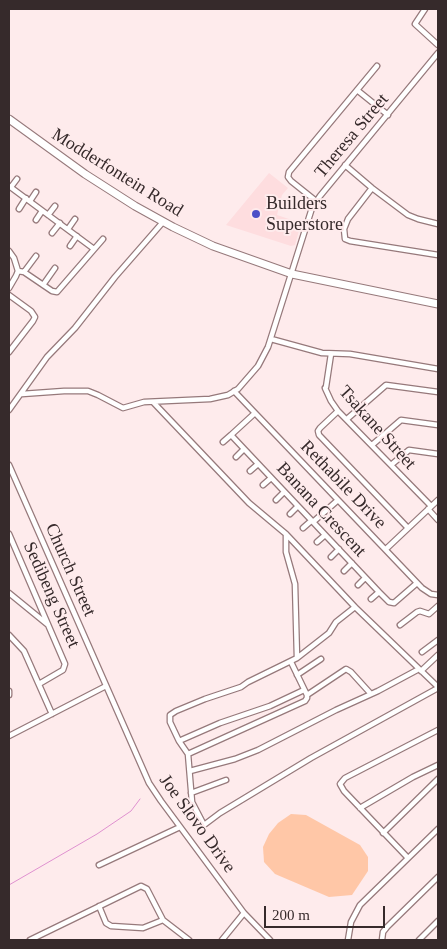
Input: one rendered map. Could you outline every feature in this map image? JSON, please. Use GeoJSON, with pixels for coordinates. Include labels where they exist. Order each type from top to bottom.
{"type":"FeatureCollection","features":[{"type":"Feature","properties":{"kind":"main road","name":"Modderfontein Road"},"geometry":{"type":"LineString","coordinates":[[9,119],[100,184],[163,222],[213,246],[292,274],[438,304]]}},
{"type":"Feature","properties":{"kind":"main road","name":"Modderfontein Road"},"geometry":{"type":"LineString","coordinates":[[356,287],[438,299]]}},
{"type":"Feature","properties":{"kind":"street"},"geometry":{"type":"LineString","coordinates":[[425,9],[415,24],[438,45]]}},
{"type":"Feature","properties":{"kind":"street","name":"Theresa Street"},"geometry":{"type":"LineString","coordinates":[[234,391],[246,381],[258,366],[271,339],[308,217],[316,201],[438,53]]}},
{"type":"Feature","properties":{"kind":"street"},"geometry":{"type":"LineString","coordinates":[[316,201],[290,181],[288,174],[377,66]]}},
{"type":"Feature","properties":{"kind":"street"},"geometry":{"type":"LineString","coordinates":[[357,90],[388,115]]}},
{"type":"Feature","properties":{"kind":"street"},"geometry":{"type":"LineString","coordinates":[[345,165],[408,215],[418,220],[438,224]]}},
{"type":"Feature","properties":{"kind":"street"},"geometry":{"type":"LineString","coordinates":[[17,179],[9,186],[94,249]]}},
{"type":"Feature","properties":{"kind":"street"},"geometry":{"type":"LineString","coordinates":[[372,188],[348,219],[344,229],[345,238],[350,241],[438,255]]}},
{"type":"Feature","properties":{"kind":"street"},"geometry":{"type":"LineString","coordinates":[[19,209],[36,192]]}},
{"type":"Feature","properties":{"kind":"street"},"geometry":{"type":"LineString","coordinates":[[48,215],[55,206]]}},
{"type":"Feature","properties":{"kind":"street"},"geometry":{"type":"LineString","coordinates":[[36,220],[42,211]]}},
{"type":"Feature","properties":{"kind":"street"},"geometry":{"type":"LineString","coordinates":[[68,230],[76,219]]}},
{"type":"Feature","properties":{"kind":"street"},"geometry":{"type":"LineString","coordinates":[[9,410],[47,357],[75,328],[115,277],[163,222]]}},
{"type":"Feature","properties":{"kind":"street"},"geometry":{"type":"LineString","coordinates":[[52,233],[60,223]]}},
{"type":"Feature","properties":{"kind":"street"},"geometry":{"type":"LineString","coordinates":[[70,246],[77,236]]}},
{"type":"Feature","properties":{"kind":"street"},"geometry":{"type":"LineString","coordinates":[[18,271],[24,272],[52,292],[57,292],[103,238]]}},
{"type":"Feature","properties":{"kind":"street"},"geometry":{"type":"LineString","coordinates":[[9,251],[14,258],[18,271],[9,288]]}},
{"type":"Feature","properties":{"kind":"street"},"geometry":{"type":"LineString","coordinates":[[24,272],[36,256]]}},
{"type":"Feature","properties":{"kind":"street"},"geometry":{"type":"LineString","coordinates":[[43,284],[55,268]]}},
{"type":"Feature","properties":{"kind":"street"},"geometry":{"type":"LineString","coordinates":[[9,295],[31,311],[34,317],[33,321],[9,352]]}},
{"type":"Feature","properties":{"kind":"street"},"geometry":{"type":"LineString","coordinates":[[271,339],[331,354],[350,354],[438,368]]}},
{"type":"Feature","properties":{"kind":"street","name":"Tsakane Street"},"geometry":{"type":"LineString","coordinates":[[331,354],[326,387],[331,402],[430,508],[438,520]]}},
{"type":"Feature","properties":{"kind":"street"},"geometry":{"type":"LineString","coordinates":[[347,419],[386,385],[438,392]]}},
{"type":"Feature","properties":{"kind":"street"},"geometry":{"type":"LineString","coordinates":[[22,394],[88,391],[98,394],[123,408],[138,403],[210,400],[234,391]]}},
{"type":"Feature","properties":{"kind":"street","name":"Rethabile Drive"},"geometry":{"type":"LineString","coordinates":[[234,391],[417,583],[428,592],[436,595]]}},
{"type":"Feature","properties":{"kind":"street"},"geometry":{"type":"LineString","coordinates":[[153,402],[249,503],[286,534],[355,607],[438,686],[311,758],[204,825],[196,811],[191,793],[188,754],[179,741],[170,722],[170,717],[174,712],[241,687],[291,662],[329,633],[336,622],[355,607]]}},
{"type":"Feature","properties":{"kind":"street"},"geometry":{"type":"LineString","coordinates":[[338,411],[319,430],[319,435],[408,528]]}},
{"type":"Feature","properties":{"kind":"street"},"geometry":{"type":"LineString","coordinates":[[223,442],[256,413]]}},
{"type":"Feature","properties":{"kind":"street"},"geometry":{"type":"LineString","coordinates":[[372,445],[401,420],[438,425]]}},
{"type":"Feature","properties":{"kind":"street","name":"Banana Crescent"},"geometry":{"type":"LineString","coordinates":[[231,435],[389,602],[394,603],[417,583]]}},
{"type":"Feature","properties":{"kind":"street"},"geometry":{"type":"LineString","coordinates":[[236,457],[244,449]]}},
{"type":"Feature","properties":{"kind":"street"},"geometry":{"type":"LineString","coordinates":[[391,465],[409,450],[438,454]]}},
{"type":"Feature","properties":{"kind":"street"},"geometry":{"type":"LineString","coordinates":[[250,471],[258,464]]}},
{"type":"Feature","properties":{"kind":"street","name":"Church Street"},"geometry":{"type":"LineString","coordinates":[[9,465],[106,686]]}},
{"type":"Feature","properties":{"kind":"street"},"geometry":{"type":"LineString","coordinates":[[263,485],[271,478]]}},
{"type":"Feature","properties":{"kind":"street"},"geometry":{"type":"LineString","coordinates":[[276,500],[284,492]]}},
{"type":"Feature","properties":{"kind":"street"},"geometry":{"type":"LineString","coordinates":[[303,528],[338,500]]}},
{"type":"Feature","properties":{"kind":"street"},"geometry":{"type":"LineString","coordinates":[[386,549],[438,500]]}},
{"type":"Feature","properties":{"kind":"street"},"geometry":{"type":"LineString","coordinates":[[290,514],[298,506]]}},
{"type":"Feature","properties":{"kind":"street","name":"Sedibeng Street"},"geometry":{"type":"LineString","coordinates":[[9,534],[64,661],[65,666],[61,672],[39,684]]}},
{"type":"Feature","properties":{"kind":"street"},"geometry":{"type":"LineString","coordinates":[[286,534],[286,552],[296,584],[297,658]]}},
{"type":"Feature","properties":{"kind":"street"},"geometry":{"type":"LineString","coordinates":[[318,542],[325,535]]}},
{"type":"Feature","properties":{"kind":"street"},"geometry":{"type":"LineString","coordinates":[[331,557],[339,549]]}},
{"type":"Feature","properties":{"kind":"street"},"geometry":{"type":"LineString","coordinates":[[344,571],[352,563]]}},
{"type":"Feature","properties":{"kind":"street"},"geometry":{"type":"LineString","coordinates":[[358,585],[366,578]]}},
{"type":"Feature","properties":{"kind":"street"},"geometry":{"type":"LineString","coordinates":[[372,599],[379,592]]}},
{"type":"Feature","properties":{"kind":"street"},"geometry":{"type":"LineString","coordinates":[[9,593],[48,625]]}},
{"type":"Feature","properties":{"kind":"street"},"geometry":{"type":"LineString","coordinates":[[400,625],[416,612],[420,611],[429,614],[438,605],[436,595]]}},
{"type":"Feature","properties":{"kind":"street"},"geometry":{"type":"LineString","coordinates":[[9,634],[24,651],[52,714]]}},
{"type":"Feature","properties":{"kind":"street"},"geometry":{"type":"LineString","coordinates":[[422,652],[438,640]]}},
{"type":"Feature","properties":{"kind":"street"},"geometry":{"type":"LineString","coordinates":[[190,771],[252,753],[420,670],[438,655]]}},
{"type":"Feature","properties":{"kind":"street"},"geometry":{"type":"LineString","coordinates":[[297,675],[321,659]]}},
{"type":"Feature","properties":{"kind":"street"},"geometry":{"type":"LineString","coordinates":[[188,754],[305,700],[307,698],[305,692],[291,662]]}},
{"type":"Feature","properties":{"kind":"street"},"geometry":{"type":"LineString","coordinates":[[179,741],[220,723],[305,692],[346,670],[351,672],[371,694]]}},
{"type":"Feature","properties":{"kind":"street"},"geometry":{"type":"LineString","coordinates":[[9,736],[106,686]]}},
{"type":"Feature","properties":{"kind":"street","name":"Joe Slovo Drive"},"geometry":{"type":"LineString","coordinates":[[106,686],[149,783],[244,913],[270,940]]}},
{"type":"Feature","properties":{"kind":"street"},"geometry":{"type":"LineString","coordinates":[[408,858],[342,789],[340,784],[343,779],[438,730]]}},
{"type":"Feature","properties":{"kind":"street"},"geometry":{"type":"LineString","coordinates":[[360,808],[413,777],[438,765]]}},
{"type":"Feature","properties":{"kind":"street"},"geometry":{"type":"LineString","coordinates":[[383,833],[438,779]]}},
{"type":"Feature","properties":{"kind":"street"},"geometry":{"type":"LineString","coordinates":[[191,793],[226,780]]}},
{"type":"Feature","properties":{"kind":"street"},"geometry":{"type":"LineString","coordinates":[[99,865],[180,827]]}},
{"type":"Feature","properties":{"kind":"street"},"geometry":{"type":"LineString","coordinates":[[348,940],[351,922],[360,905],[438,829]]}},
{"type":"Feature","properties":{"kind":"street"},"geometry":{"type":"LineString","coordinates":[[382,940],[383,932],[387,927],[438,877]]}},
{"type":"Feature","properties":{"kind":"street"},"geometry":{"type":"LineString","coordinates":[[30,940],[142,886],[147,890],[163,920],[187,940]]}},
{"type":"Feature","properties":{"kind":"street"},"geometry":{"type":"LineString","coordinates":[[99,906],[106,923],[111,926],[144,928],[163,920]]}},
{"type":"Feature","properties":{"kind":"street"},"geometry":{"type":"LineString","coordinates":[[222,940],[244,913]]}},
{"type":"Feature","properties":{"kind":"street"},"geometry":{"type":"LineString","coordinates":[[419,940],[438,921]]}},
{"type":"Feature","properties":{"kind":"street"},"geometry":{"type":"LineString","coordinates":[[41,935],[47,940]]}},
{"type":"Feature","properties":{"kind":"shaded area"},"geometry":{"type":"Polygon","coordinates":[[[269,173],[288,188],[282,195],[277,215],[301,223],[295,245],[291,246],[226,225],[269,173]]]}},
{"type":"Feature","properties":{"kind":"shaded area"},"geometry":{"type":"Polygon","coordinates":[[[291,814],[306,815],[360,845],[368,857],[368,871],[352,895],[329,897],[275,874],[264,862],[263,847],[269,834],[278,823],[291,814]]]}},
{"type":"Feature","properties":{"kind":"waterway"},"geometry":{"type":"LineString","coordinates":[[9,885],[97,834],[131,811],[140,799]]}},
{"type":"Feature","properties":{"kind":"place","name":"Builders Superstore"},"geometry":{"type":"Point","coordinates":[256,214]}}]}
